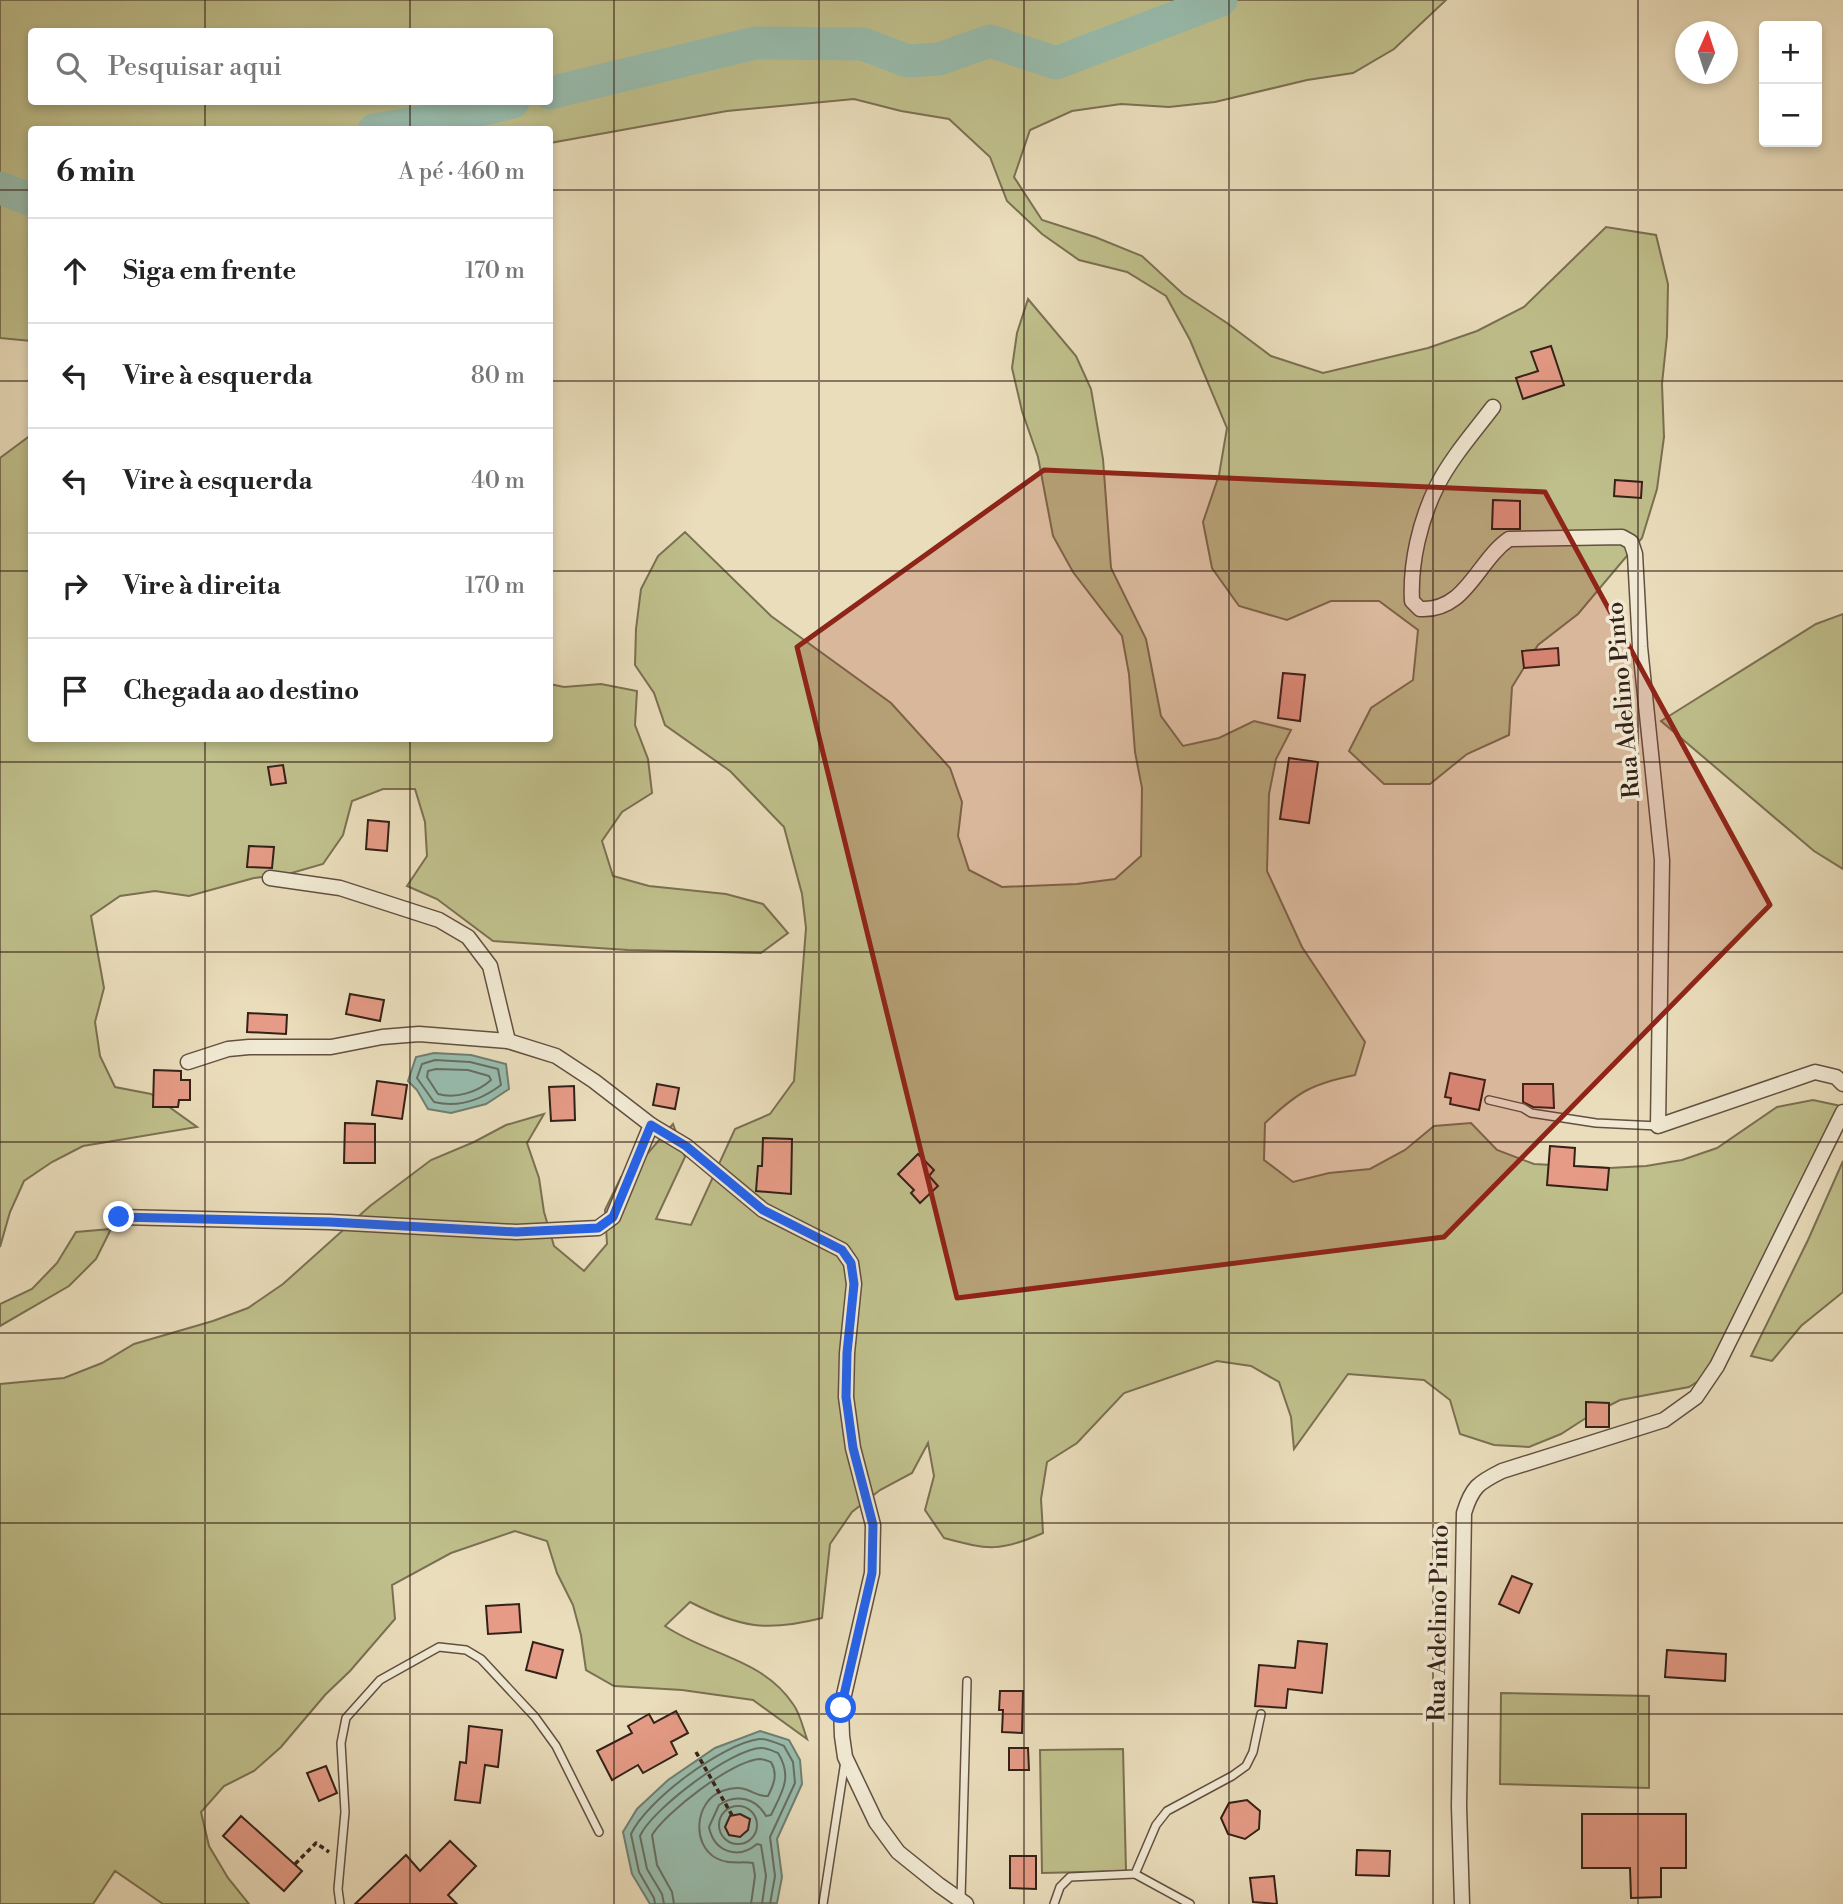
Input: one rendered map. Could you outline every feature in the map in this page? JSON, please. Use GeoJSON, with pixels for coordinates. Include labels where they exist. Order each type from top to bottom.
{"type":"FeatureCollection","features":[{"type":"Feature","properties":{"kind":"street","name":"Rua Adelino Pinto"},"geometry":{"type":"LineString","coordinates":[[1493,407],[1438,485],[1423,523],[1411,577],[1412,601],[1420,609],[1432,610],[1448,605],[1477,577],[1499,547],[1509,539],[1622,537],[1630,542],[1635,554],[1640,647],[1662,860],[1658,1126]]}},
{"type":"Feature","properties":{"kind":"street"},"geometry":{"type":"LineString","coordinates":[[270,878],[340,888],[439,920],[468,937],[490,966],[508,1041]]}},
{"type":"Feature","properties":{"kind":"street"},"geometry":{"type":"LineString","coordinates":[[188,1062],[228,1049],[331,1047],[382,1037],[418,1034],[508,1041],[556,1056],[594,1081],[651,1125],[686,1146],[763,1210],[842,1250],[851,1263],[854,1284],[847,1353],[846,1397],[853,1448],[873,1525],[872,1573],[841,1708],[845,1757],[876,1822],[898,1852],[964,1902]]}},
{"type":"Feature","properties":{"kind":"street"},"geometry":{"type":"LineString","coordinates":[[1658,1126],[1815,1072],[1836,1077],[1843,1084]]}},
{"type":"Feature","properties":{"kind":"street","name":"Rua Adelino Pinto"},"geometry":{"type":"LineString","coordinates":[[1462,1904],[1459,1806],[1464,1513],[1470,1494],[1478,1483],[1502,1471],[1664,1420],[1696,1397],[1717,1366],[1843,1112]]}},
{"type":"Feature","properties":{"kind":"street"},"geometry":{"type":"LineString","coordinates":[[119,1217],[330,1222],[516,1232],[598,1228],[613,1217],[651,1125]]}},
{"type":"Feature","properties":{"kind":"lane"},"geometry":{"type":"LineString","coordinates":[[1489,1100],[1523,1108],[1531,1113],[1583,1121],[1658,1126]]}},
{"type":"Feature","properties":{"kind":"lane"},"geometry":{"type":"LineString","coordinates":[[340,1904],[338,1889],[345,1811],[341,1743],[346,1718],[380,1681],[439,1647],[466,1650],[481,1659],[536,1717],[556,1746],[598,1832]]}},
{"type":"Feature","properties":{"kind":"lane"},"geometry":{"type":"LineString","coordinates":[[964,1902],[967,1681]]}},
{"type":"Feature","properties":{"kind":"lane"},"geometry":{"type":"LineString","coordinates":[[1135,1874],[1156,1825],[1167,1811],[1233,1776],[1246,1766],[1254,1752],[1261,1714]]}},
{"type":"Feature","properties":{"kind":"lane"},"geometry":{"type":"LineString","coordinates":[[823,1904],[845,1757]]}},
{"type":"Feature","properties":{"kind":"lane"},"geometry":{"type":"LineString","coordinates":[[1054,1904],[1060,1887],[1070,1877],[1135,1874],[1191,1904]]}},
{"type":"Feature","properties":{"kind":"path"},"geometry":{"type":"LineString","coordinates":[[696,1752],[733,1817]]}},
{"type":"Feature","properties":{"kind":"path"},"geometry":{"type":"LineString","coordinates":[[295,1864],[316,1843],[340,1859]]}},
{"type":"Feature","properties":{"kind":"highlighted area"},"geometry":{"type":"Polygon","coordinates":[[[1044,470],[1545,492],[1770,905],[1444,1237],[957,1298],[797,647],[1044,470]]]}},
{"type":"Feature","properties":{"kind":"green space"},"geometry":{"type":"Polygon","coordinates":[[[0,0],[1446,0],[1394,49],[1353,73],[1307,80],[1215,102],[1169,107],[1121,104],[1072,111],[1030,130],[1014,177],[1042,220],[1142,256],[1183,294],[1271,356],[1323,373],[1428,348],[1477,331],[1524,307],[1606,227],[1656,235],[1668,284],[1667,336],[1662,384],[1664,437],[1657,489],[1642,538],[1578,614],[1538,645],[1512,687],[1509,735],[1467,754],[1430,784],[1384,784],[1349,751],[1371,708],[1413,680],[1418,630],[1379,601],[1331,601],[1287,620],[1239,606],[1212,568],[1203,522],[1219,475],[1227,428],[1190,340],[1166,296],[1127,272],[1079,260],[1042,234],[1007,201],[990,157],[949,119],[854,99],[727,111],[553,142],[553,126],[28,126],[28,341],[0,338],[0,0]]]}},
{"type":"Feature","properties":{"kind":"green space"},"geometry":{"type":"Polygon","coordinates":[[[1028,299],[1076,356],[1091,389],[1103,459],[1111,568],[1146,639],[1161,716],[1183,746],[1219,738],[1254,721],[1291,730],[1276,759],[1269,794],[1267,871],[1302,947],[1365,1042],[1355,1075],[1306,1091],[1265,1123],[1264,1160],[1293,1182],[1329,1173],[1370,1169],[1405,1150],[1434,1126],[1471,1123],[1497,1150],[1534,1164],[1609,1168],[1646,1166],[1682,1160],[1717,1148],[1777,1107],[1813,1100],[1841,1106],[1703,1378],[1689,1387],[1620,1400],[1561,1434],[1529,1447],[1494,1445],[1460,1434],[1450,1400],[1424,1380],[1348,1374],[1294,1449],[1291,1417],[1279,1382],[1251,1366],[1217,1361],[1124,1393],[1077,1443],[1047,1462],[1041,1499],[1043,1533],[1016,1543],[994,1547],[944,1538],[925,1510],[934,1476],[928,1443],[912,1473],[880,1490],[852,1512],[830,1544],[822,1618],[785,1625],[754,1625],[724,1617],[690,1602],[665,1626],[766,1676],[795,1708],[807,1739],[753,1700],[682,1690],[614,1686],[586,1670],[573,1605],[557,1573],[547,1541],[515,1531],[451,1553],[392,1585],[395,1619],[281,1747],[254,1771],[224,1786],[201,1812],[209,1846],[228,1878],[249,1904],[163,1904],[115,1871],[93,1904],[0,1904],[0,1384],[64,1378],[102,1363],[134,1344],[248,1308],[283,1284],[370,1206],[431,1160],[506,1125],[544,1114],[527,1143],[539,1178],[544,1212],[554,1246],[584,1271],[607,1244],[605,1210],[621,1177],[648,1153],[673,1124],[685,1157],[656,1219],[691,1225],[735,1129],[770,1114],[794,1081],[806,928],[802,894],[784,827],[730,771],[665,725],[654,693],[635,665],[641,589],[658,556],[685,532],[771,616],[891,703],[950,768],[962,802],[958,836],[969,870],[1002,887],[1077,884],[1115,879],[1141,856],[1142,788],[1135,752],[1129,674],[1122,636],[1073,572],[1053,536],[1038,457],[1022,411],[1012,368],[1017,333],[1028,299]]]}},
{"type":"Feature","properties":{"kind":"green space"},"geometry":{"type":"Polygon","coordinates":[[[28,437],[28,742],[553,742],[553,685],[564,687],[601,684],[637,691],[635,725],[648,759],[652,793],[622,812],[602,841],[613,876],[649,886],[726,894],[763,904],[788,933],[761,953],[628,950],[493,941],[437,899],[407,886],[427,856],[425,822],[415,789],[383,789],[352,801],[343,835],[323,864],[288,874],[254,878],[189,896],[155,891],[120,896],[91,916],[104,988],[95,1022],[100,1056],[115,1087],[151,1094],[197,1127],[83,1146],[52,1162],[24,1181],[10,1212],[0,1247],[0,458],[28,437]]]}},
{"type":"Feature","properties":{"kind":"green space"},"geometry":{"type":"Polygon","coordinates":[[[1843,614],[1843,869],[1814,851],[1661,721],[1816,624],[1843,614]]]}},
{"type":"Feature","properties":{"kind":"green space"},"geometry":{"type":"Polygon","coordinates":[[[1843,1161],[1843,1292],[1801,1326],[1772,1361],[1751,1356],[1808,1240],[1843,1161]]]}},
{"type":"Feature","properties":{"kind":"green space"},"geometry":{"type":"Polygon","coordinates":[[[111,1229],[96,1259],[69,1286],[0,1326],[0,1304],[32,1289],[57,1263],[76,1232],[111,1229]]]}},
{"type":"Feature","properties":{"kind":"green space"},"geometry":{"type":"Polygon","coordinates":[[[1501,1693],[1649,1696],[1649,1788],[1500,1784],[1501,1693]]]}},
{"type":"Feature","properties":{"kind":"green space"},"geometry":{"type":"Polygon","coordinates":[[[1123,1749],[1126,1871],[1042,1873],[1040,1750],[1123,1749]]]}},
{"type":"Feature","properties":{"kind":"water"},"geometry":{"type":"Polygon","coordinates":[[[434,1053],[471,1055],[506,1064],[509,1089],[486,1104],[451,1113],[428,1109],[408,1081],[416,1057],[434,1053]]]}},
{"type":"Feature","properties":{"kind":"water"},"geometry":{"type":"Polygon","coordinates":[[[760,1731],[789,1740],[800,1760],[802,1784],[777,1839],[782,1877],[777,1903],[650,1904],[632,1874],[623,1832],[637,1809],[668,1780],[715,1748],[760,1731]]]}},
{"type":"Feature","properties":{"kind":"building"},"geometry":{"type":"Polygon","coordinates":[[[1551,346],[1564,385],[1523,399],[1516,378],[1538,371],[1531,352],[1551,346]]]}},
{"type":"Feature","properties":{"kind":"building"},"geometry":{"type":"Polygon","coordinates":[[[1615,480],[1642,482],[1641,498],[1614,496],[1615,480]]]}},
{"type":"Feature","properties":{"kind":"building"},"geometry":{"type":"Polygon","coordinates":[[[1493,500],[1520,501],[1520,529],[1492,529],[1493,500]]]}},
{"type":"Feature","properties":{"kind":"building"},"geometry":{"type":"Polygon","coordinates":[[[1558,648],[1559,665],[1524,668],[1522,651],[1558,648]]]}},
{"type":"Feature","properties":{"kind":"building"},"geometry":{"type":"Polygon","coordinates":[[[1283,673],[1305,675],[1300,721],[1278,718],[1283,673]]]}},
{"type":"Feature","properties":{"kind":"building"},"geometry":{"type":"Polygon","coordinates":[[[1289,758],[1318,762],[1309,823],[1280,819],[1289,758]]]}},
{"type":"Feature","properties":{"kind":"building"},"geometry":{"type":"Polygon","coordinates":[[[283,765],[286,783],[271,785],[268,767],[283,765]]]}},
{"type":"Feature","properties":{"kind":"building"},"geometry":{"type":"Polygon","coordinates":[[[368,820],[389,822],[387,851],[366,849],[368,820]]]}},
{"type":"Feature","properties":{"kind":"building"},"geometry":{"type":"Polygon","coordinates":[[[249,846],[274,847],[272,868],[247,867],[249,846]]]}},
{"type":"Feature","properties":{"kind":"building"},"geometry":{"type":"Polygon","coordinates":[[[350,994],[384,1000],[380,1021],[346,1014],[350,994]]]}},
{"type":"Feature","properties":{"kind":"building"},"geometry":{"type":"Polygon","coordinates":[[[248,1013],[287,1015],[286,1034],[247,1032],[248,1013]]]}},
{"type":"Feature","properties":{"kind":"building"},"geometry":{"type":"Polygon","coordinates":[[[154,1070],[181,1071],[181,1080],[190,1080],[190,1100],[179,1100],[178,1107],[153,1107],[154,1070]]]}},
{"type":"Feature","properties":{"kind":"building"},"geometry":{"type":"Polygon","coordinates":[[[1450,1073],[1485,1080],[1479,1110],[1450,1104],[1451,1098],[1445,1097],[1450,1073]]]}},
{"type":"Feature","properties":{"kind":"building"},"geometry":{"type":"Polygon","coordinates":[[[377,1081],[407,1085],[402,1119],[372,1115],[377,1081]]]}},
{"type":"Feature","properties":{"kind":"building"},"geometry":{"type":"Polygon","coordinates":[[[657,1084],[679,1088],[675,1109],[653,1105],[657,1084]]]}},
{"type":"Feature","properties":{"kind":"building"},"geometry":{"type":"Polygon","coordinates":[[[1523,1084],[1553,1084],[1554,1108],[1533,1107],[1523,1102],[1523,1084]]]}},
{"type":"Feature","properties":{"kind":"building"},"geometry":{"type":"Polygon","coordinates":[[[574,1086],[575,1120],[551,1121],[549,1087],[574,1086]]]}},
{"type":"Feature","properties":{"kind":"building"},"geometry":{"type":"Polygon","coordinates":[[[345,1123],[375,1124],[375,1163],[344,1163],[345,1123]]]}},
{"type":"Feature","properties":{"kind":"building"},"geometry":{"type":"Polygon","coordinates":[[[763,1138],[792,1139],[791,1194],[756,1191],[758,1166],[762,1166],[763,1138]]]}},
{"type":"Feature","properties":{"kind":"building"},"geometry":{"type":"Polygon","coordinates":[[[1550,1146],[1575,1148],[1574,1166],[1609,1168],[1607,1190],[1547,1185],[1550,1146]]]}},
{"type":"Feature","properties":{"kind":"building"},"geometry":{"type":"Polygon","coordinates":[[[918,1154],[934,1170],[929,1176],[938,1186],[920,1203],[911,1193],[914,1190],[898,1174],[918,1154]]]}},
{"type":"Feature","properties":{"kind":"building"},"geometry":{"type":"Polygon","coordinates":[[[1586,1402],[1609,1403],[1609,1427],[1586,1427],[1586,1402]]]}},
{"type":"Feature","properties":{"kind":"building"},"geometry":{"type":"Polygon","coordinates":[[[1512,1576],[1532,1584],[1519,1613],[1499,1604],[1512,1576]]]}},
{"type":"Feature","properties":{"kind":"building"},"geometry":{"type":"Polygon","coordinates":[[[519,1604],[521,1632],[488,1634],[486,1606],[519,1604]]]}},
{"type":"Feature","properties":{"kind":"building"},"geometry":{"type":"Polygon","coordinates":[[[1298,1641],[1327,1644],[1322,1693],[1288,1689],[1286,1708],[1255,1706],[1259,1665],[1295,1668],[1298,1641]]]}},
{"type":"Feature","properties":{"kind":"building"},"geometry":{"type":"Polygon","coordinates":[[[533,1642],[563,1650],[556,1678],[526,1670],[533,1642]]]}},
{"type":"Feature","properties":{"kind":"building"},"geometry":{"type":"Polygon","coordinates":[[[1667,1650],[1726,1654],[1725,1681],[1665,1677],[1667,1650]]]}},
{"type":"Feature","properties":{"kind":"building"},"geometry":{"type":"Polygon","coordinates":[[[1000,1691],[1023,1691],[1022,1733],[1002,1732],[1000,1691]]]}},
{"type":"Feature","properties":{"kind":"building"},"geometry":{"type":"Polygon","coordinates":[[[676,1711],[688,1733],[671,1742],[677,1754],[643,1773],[638,1765],[612,1780],[597,1751],[632,1733],[628,1726],[649,1714],[654,1723],[676,1711]]]}},
{"type":"Feature","properties":{"kind":"building"},"geometry":{"type":"Polygon","coordinates":[[[469,1726],[502,1730],[498,1767],[485,1765],[480,1803],[455,1800],[460,1762],[466,1763],[469,1726]]]}},
{"type":"Feature","properties":{"kind":"building"},"geometry":{"type":"Polygon","coordinates":[[[1009,1748],[1028,1748],[1029,1770],[1009,1770],[1009,1748]]]}},
{"type":"Feature","properties":{"kind":"building"},"geometry":{"type":"Polygon","coordinates":[[[326,1766],[337,1793],[319,1801],[307,1773],[326,1766]]]}},
{"type":"Feature","properties":{"kind":"building"},"geometry":{"type":"Polygon","coordinates":[[[1247,1800],[1260,1811],[1259,1829],[1245,1839],[1228,1834],[1221,1818],[1229,1803],[1247,1800]]]}},
{"type":"Feature","properties":{"kind":"building"},"geometry":{"type":"Polygon","coordinates":[[[740,1814],[750,1819],[748,1830],[740,1837],[729,1835],[725,1827],[730,1816],[740,1814]]]}},
{"type":"Feature","properties":{"kind":"building"},"geometry":{"type":"Polygon","coordinates":[[[1582,1814],[1686,1814],[1686,1868],[1661,1868],[1661,1897],[1631,1898],[1630,1868],[1582,1868],[1582,1814]]]}},
{"type":"Feature","properties":{"kind":"building"},"geometry":{"type":"Polygon","coordinates":[[[241,1816],[302,1871],[284,1891],[223,1836],[241,1816]]]}},
{"type":"Feature","properties":{"kind":"building"},"geometry":{"type":"Polygon","coordinates":[[[450,1841],[476,1866],[448,1895],[457,1904],[355,1904],[406,1855],[420,1871],[450,1841]]]}},
{"type":"Feature","properties":{"kind":"building"},"geometry":{"type":"Polygon","coordinates":[[[1357,1850],[1390,1851],[1389,1876],[1356,1875],[1357,1850]]]}},
{"type":"Feature","properties":{"kind":"building"},"geometry":{"type":"Polygon","coordinates":[[[1010,1856],[1036,1856],[1036,1889],[1010,1888],[1010,1856]]]}},
{"type":"Feature","properties":{"kind":"building"},"geometry":{"type":"Polygon","coordinates":[[[1274,1876],[1277,1904],[1253,1902],[1250,1878],[1274,1876]]]}},
{"type":"Feature","properties":{"kind":"waterway"},"geometry":{"type":"LineString","coordinates":[[553,92],[755,43],[863,44],[908,61],[939,59],[990,41],[1056,63],[1221,0]]}},
{"type":"Feature","properties":{"kind":"waterway"},"geometry":{"type":"LineString","coordinates":[[398,126],[501,105]]}},
{"type":"Feature","properties":{"kind":"waterway"},"geometry":{"type":"LineString","coordinates":[[0,188],[28,198]]}},
{"type":"Feature","properties":{"kind":"route"},"geometry":{"type":"LineString","coordinates":[[119,1217],[330,1222],[516,1232],[598,1228],[613,1217],[651,1125],[686,1146],[763,1210],[842,1250],[851,1263],[854,1284],[847,1353],[846,1397],[853,1448],[873,1525],[872,1573],[841,1708]]}}]}
